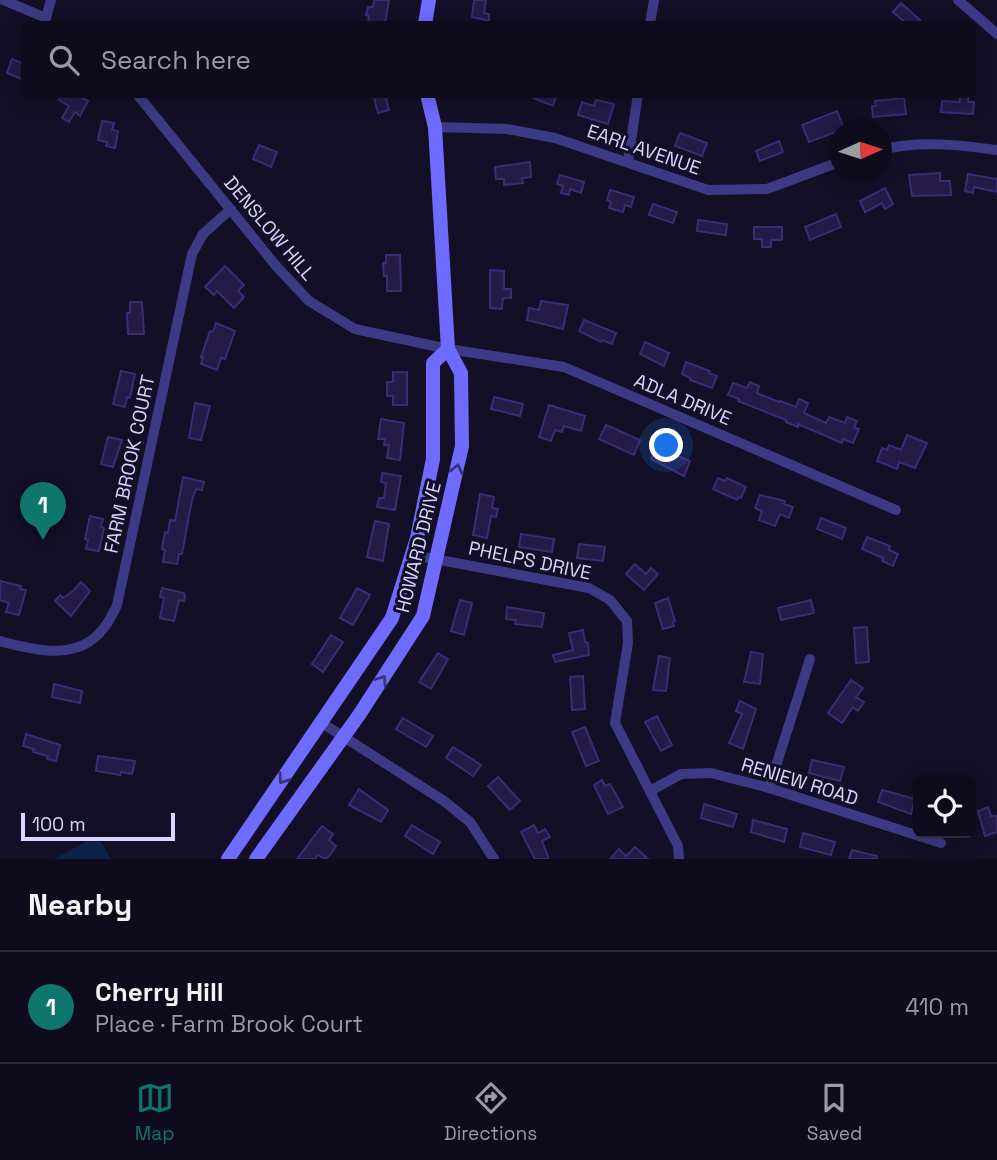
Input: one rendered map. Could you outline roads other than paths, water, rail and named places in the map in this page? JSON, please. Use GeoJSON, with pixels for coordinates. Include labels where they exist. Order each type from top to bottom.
{"type":"FeatureCollection","features":[{"type":"Feature","properties":{"kind":"street"},"geometry":{"type":"LineString","coordinates":[[3,0],[46,18],[51,0]]}},
{"type":"Feature","properties":{"kind":"street"},"geometry":{"type":"LineString","coordinates":[[426,21],[429,0]]}},
{"type":"Feature","properties":{"kind":"street"},"geometry":{"type":"LineString","coordinates":[[650,21],[654,0]]}},
{"type":"Feature","properties":{"kind":"street"},"geometry":{"type":"LineString","coordinates":[[958,0],[997,34]]}},
{"type":"Feature","properties":{"kind":"street","name":"DENSLOW HILL"},"geometry":{"type":"LineString","coordinates":[[140,98],[277,267],[309,301],[355,329],[448,349]]}},
{"type":"Feature","properties":{"kind":"street","name":"HOWARD DRIVE"},"geometry":{"type":"LineString","coordinates":[[256,859],[344,737],[423,616],[463,446],[461,373],[448,349],[435,127],[427,98]]}},
{"type":"Feature","properties":{"kind":"street"},"geometry":{"type":"LineString","coordinates":[[628,161],[637,98]]}},
{"type":"Feature","properties":{"kind":"street","name":"EARL AVENUE"},"geometry":{"type":"LineString","coordinates":[[435,127],[507,129],[555,138],[708,190],[767,189],[829,166]]}},
{"type":"Feature","properties":{"kind":"street"},"geometry":{"type":"LineString","coordinates":[[892,147],[965,145],[997,150]]}},
{"type":"Feature","properties":{"kind":"street","name":"FARM BROOK COURT"},"geometry":{"type":"LineString","coordinates":[[0,640],[30,650],[60,651],[81,645],[102,631],[117,605],[192,254],[203,234],[231,209]]}},
{"type":"Feature","properties":{"kind":"street","name":"HOWARD DRIVE"},"geometry":{"type":"LineString","coordinates":[[228,859],[392,618],[413,555],[433,459],[433,363],[448,349]]}},
{"type":"Feature","properties":{"kind":"street","name":"ADLA DRIVE"},"geometry":{"type":"LineString","coordinates":[[448,349],[564,367],[897,510]]}},
{"type":"Feature","properties":{"kind":"street","name":"PHELPS DRIVE"},"geometry":{"type":"LineString","coordinates":[[413,555],[589,588],[610,600],[627,621],[628,643],[615,723],[678,845],[679,859]]}},
{"type":"Feature","properties":{"kind":"street"},"geometry":{"type":"LineString","coordinates":[[769,788],[810,659]]}},
{"type":"Feature","properties":{"kind":"street"},"geometry":{"type":"LineString","coordinates":[[322,723],[444,801],[470,822],[494,859]]}},
{"type":"Feature","properties":{"kind":"street","name":"RENIEW ROAD"},"geometry":{"type":"LineString","coordinates":[[650,791],[681,774],[712,773],[769,788],[941,843]]}},
{"type":"Feature","properties":{"kind":"water"},"geometry":{"type":"Polygon","coordinates":[[[93,838],[102,843],[111,859],[54,859],[93,838]]]}},
{"type":"Feature","properties":{"kind":"place","name":"Cherry Hill"},"geometry":{"type":"Point","coordinates":[43,540]}}]}
